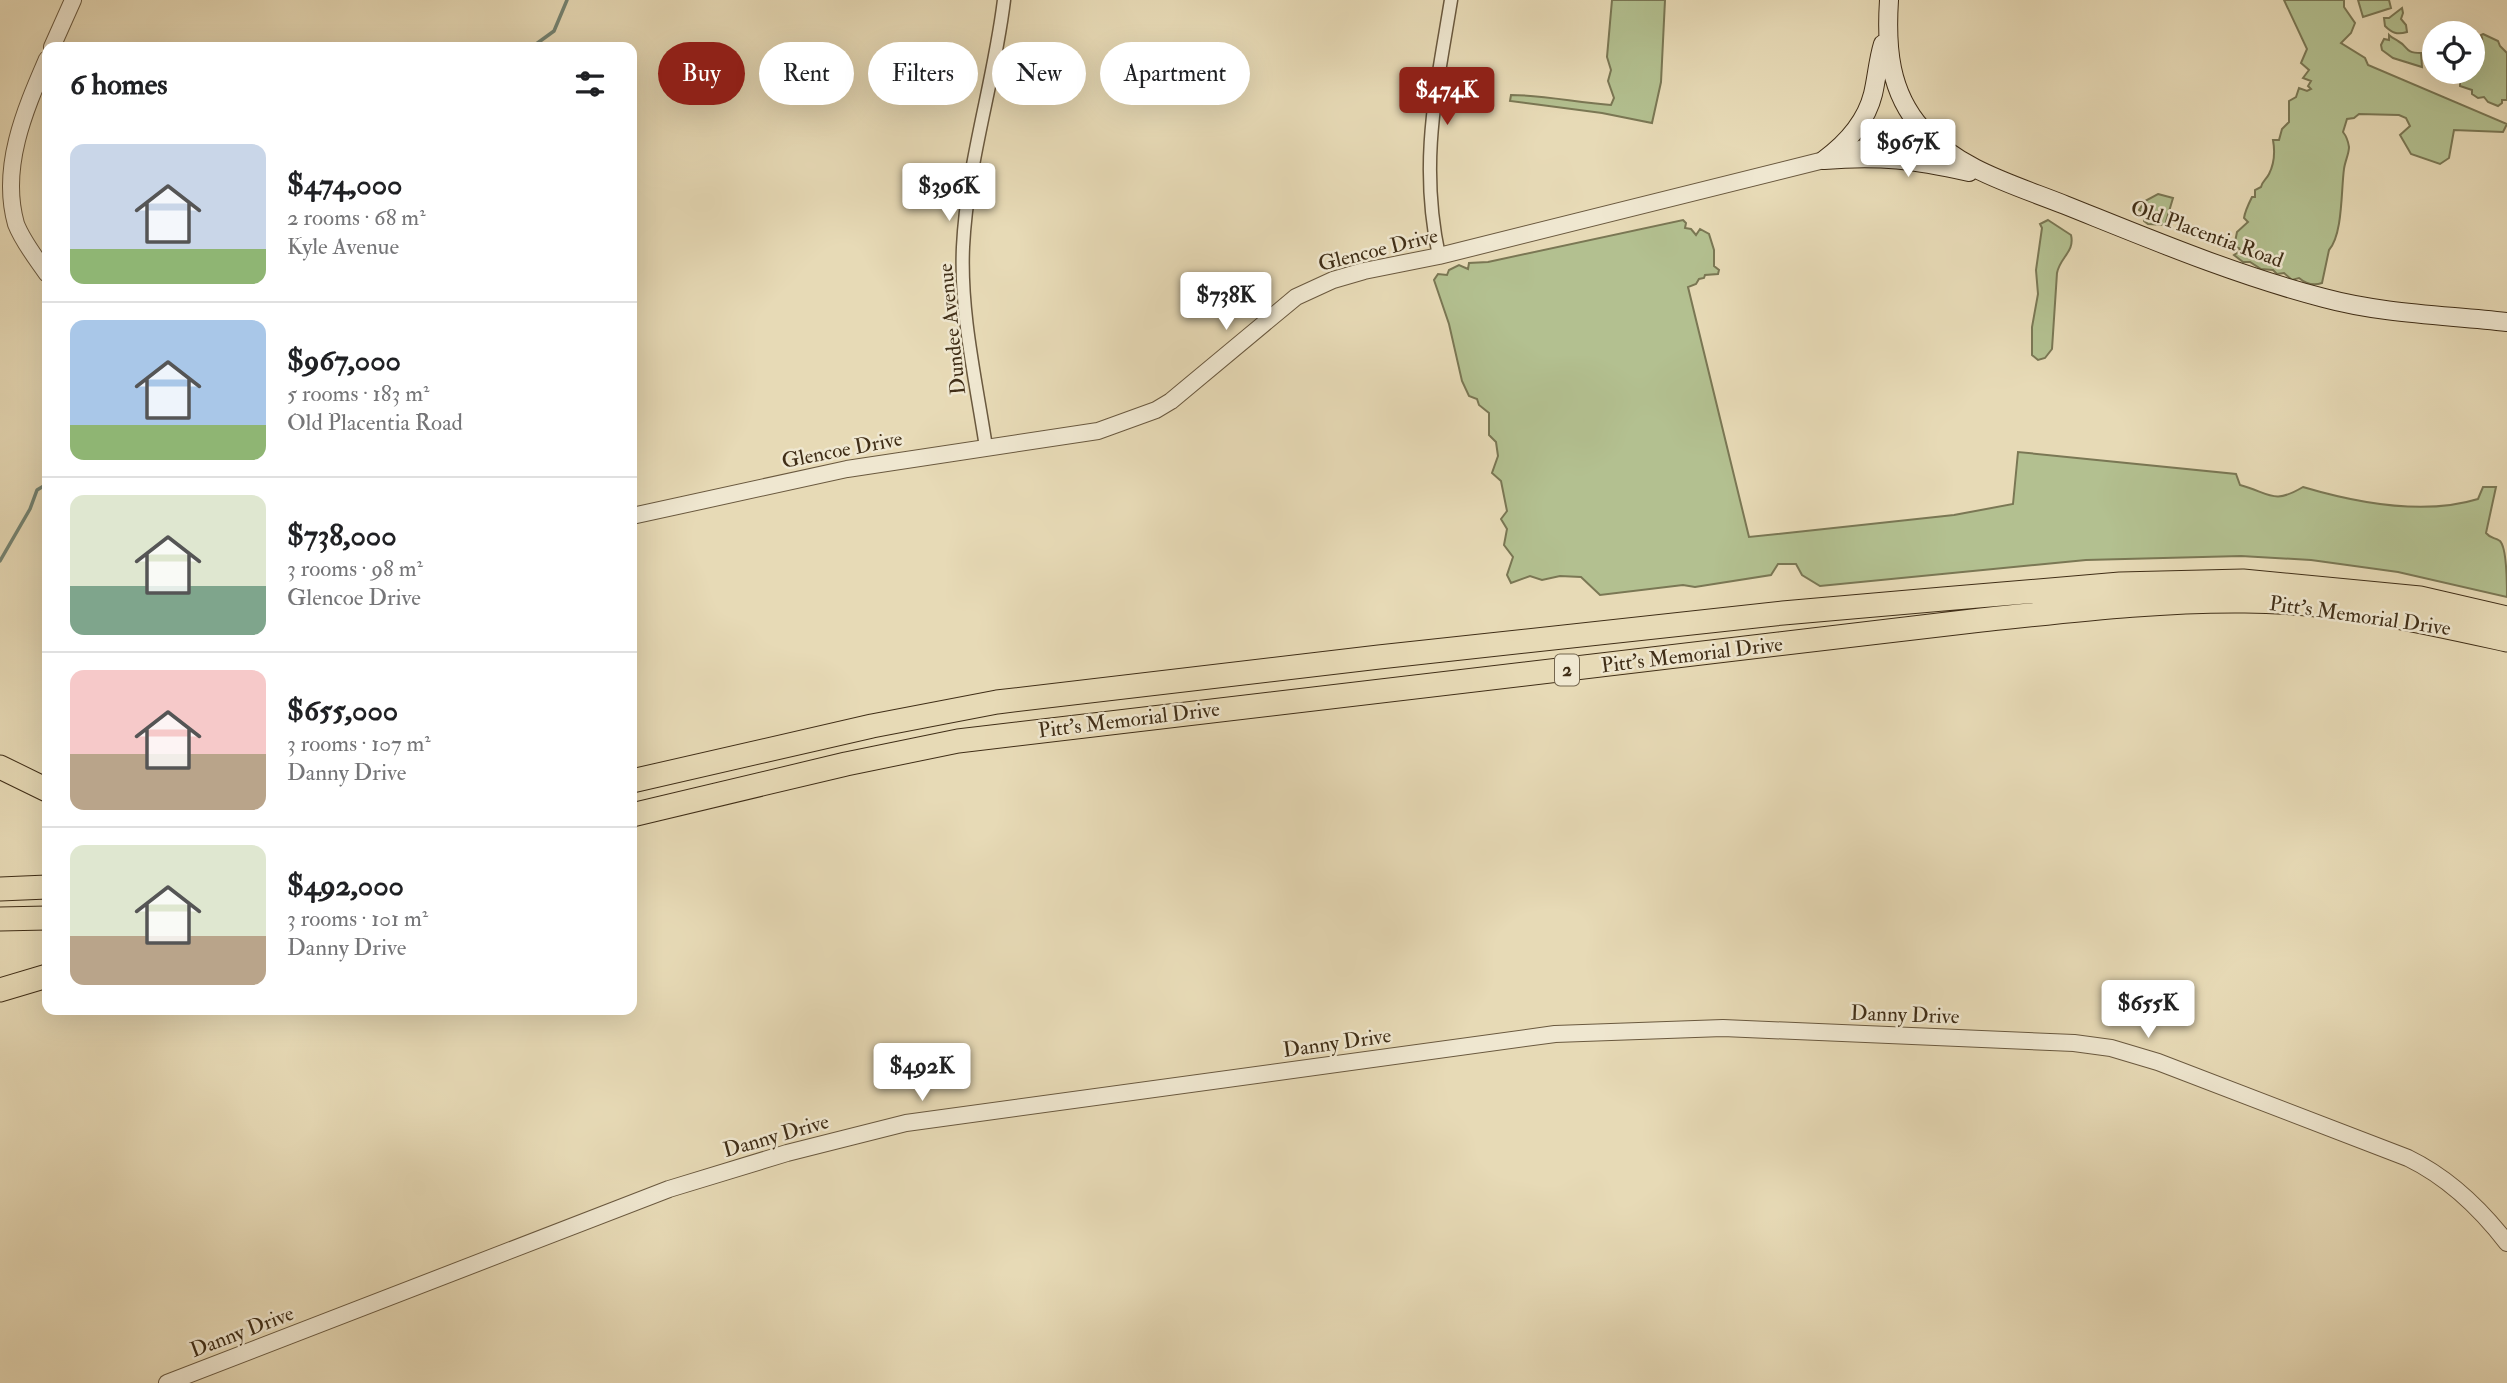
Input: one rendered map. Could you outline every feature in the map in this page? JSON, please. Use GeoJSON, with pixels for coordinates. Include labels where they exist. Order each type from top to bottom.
{"type":"FeatureCollection","features":[{"type":"Feature","properties":{"kind":"highway","name":"Pitt's Memorial Drive"},"geometry":{"type":"LineString","coordinates":[[637,780],[872,726],[997,702],[1379,657],[1957,598],[2120,584],[2243,581],[2420,597],[2507,618]]}},
{"type":"Feature","properties":{"kind":"highway","name":"Pitt's Memorial Drive"},"geometry":{"type":"LineString","coordinates":[[637,814],[958,741],[1967,621],[2133,604],[2246,600],[2328,607],[2409,618],[2507,640]]}},
{"type":"Feature","properties":{"kind":"highway"},"geometry":{"type":"LineString","coordinates":[[0,767],[42,788]]}},
{"type":"Feature","properties":{"kind":"highway"},"geometry":{"type":"LineString","coordinates":[[0,889],[42,887]]}},
{"type":"Feature","properties":{"kind":"highway"},"geometry":{"type":"LineString","coordinates":[[0,919],[42,918]]}},
{"type":"Feature","properties":{"kind":"highway"},"geometry":{"type":"LineString","coordinates":[[0,990],[42,977]]}},
{"type":"Feature","properties":{"kind":"main road"},"geometry":{"type":"LineString","coordinates":[[1824,160],[1845,142],[1865,116],[1887,34],[1889,0]]}},
{"type":"Feature","properties":{"kind":"main road","name":"Old Placentia Road"},"geometry":{"type":"LineString","coordinates":[[1887,34],[1894,79],[1916,122],[1935,143],[1951,155],[1991,176],[2236,271],[2326,299],[2399,311],[2507,322]]}},
{"type":"Feature","properties":{"kind":"main road"},"geometry":{"type":"LineString","coordinates":[[1824,160],[1905,159],[1991,176]]}},
{"type":"Feature","properties":{"kind":"street"},"geometry":{"type":"LineString","coordinates":[[54,42],[73,0]]}},
{"type":"Feature","properties":{"kind":"street","name":"Dundee Avenue"},"geometry":{"type":"LineString","coordinates":[[986,447],[963,287],[963,244],[975,155],[1004,0]]}},
{"type":"Feature","properties":{"kind":"street"},"geometry":{"type":"LineString","coordinates":[[1439,256],[1431,209],[1429,146],[1451,0]]}},
{"type":"Feature","properties":{"kind":"street"},"geometry":{"type":"LineString","coordinates":[[42,71],[19,124],[9,158],[7,177],[9,201],[17,227],[42,266]]}},
{"type":"Feature","properties":{"kind":"street","name":"Glencoe Drive"},"geometry":{"type":"LineString","coordinates":[[637,515],[831,472],[1098,431],[1156,410],[1171,401],[1296,297],[1313,288],[1364,271],[1439,256],[1824,160],[1870,146],[1916,122]]}},
{"type":"Feature","properties":{"kind":"street","name":"Danny Drive"},"geometry":{"type":"LineString","coordinates":[[167,1383],[669,1189],[787,1153],[906,1124],[1555,1034],[1723,1028],[2074,1043],[2111,1048],[2165,1065],[2423,1165],[2475,1207],[2507,1243]]}},
{"type":"Feature","properties":{"kind":"green space"},"geometry":{"type":"Polygon","coordinates":[[[1612,0],[1665,0],[1661,82],[1652,123],[1602,113],[1510,101],[1511,95],[1524,95],[1611,105],[1614,98],[1608,81],[1611,70],[1607,57],[1612,0]]]}},
{"type":"Feature","properties":{"kind":"green space"},"geometry":{"type":"Polygon","coordinates":[[[2284,0],[2344,0],[2344,7],[2355,23],[2351,33],[2341,43],[2365,58],[2368,65],[2507,124],[2503,132],[2454,130],[2449,158],[2440,164],[2411,154],[2400,135],[2410,126],[2406,118],[2399,115],[2359,114],[2347,119],[2343,132],[2348,140],[2349,150],[2344,169],[2337,234],[2329,250],[2322,283],[2316,284],[2299,278],[2292,280],[2284,273],[2277,274],[2273,270],[2261,269],[2234,255],[2240,251],[2234,247],[2237,232],[2248,222],[2244,218],[2247,207],[2252,197],[2255,197],[2255,190],[2261,187],[2271,170],[2274,157],[2273,140],[2279,140],[2282,129],[2289,122],[2289,101],[2296,97],[2299,88],[2307,91],[2311,89],[2308,86],[2311,81],[2303,78],[2309,70],[2301,63],[2307,49],[2284,0]]]}},
{"type":"Feature","properties":{"kind":"green space"},"geometry":{"type":"Polygon","coordinates":[[[2358,0],[2389,0],[2391,8],[2363,17],[2358,0]]]}},
{"type":"Feature","properties":{"kind":"green space"},"geometry":{"type":"Polygon","coordinates":[[[2402,8],[2401,19],[2407,32],[2395,33],[2385,26],[2384,18],[2389,18],[2402,8]]]}},
{"type":"Feature","properties":{"kind":"green space"},"geometry":{"type":"Polygon","coordinates":[[[2389,35],[2409,51],[2421,53],[2422,67],[2393,58],[2382,50],[2384,39],[2389,40],[2389,35]]]}},
{"type":"Feature","properties":{"kind":"green space"},"geometry":{"type":"Polygon","coordinates":[[[2485,35],[2498,41],[2507,53],[2507,100],[2502,100],[2498,106],[2484,97],[2478,98],[2472,94],[2472,90],[2460,86],[2485,84],[2485,35]]]}},
{"type":"Feature","properties":{"kind":"green space"},"geometry":{"type":"Polygon","coordinates":[[[2158,194],[2173,198],[2165,225],[2148,224],[2144,221],[2144,213],[2139,210],[2145,201],[2158,194]]]}},
{"type":"Feature","properties":{"kind":"green space"},"geometry":{"type":"Polygon","coordinates":[[[1683,220],[1686,223],[1685,228],[1691,229],[1696,235],[1700,229],[1709,234],[1714,250],[1714,266],[1719,270],[1718,274],[1705,275],[1696,284],[1688,287],[1749,537],[1954,515],[2013,504],[2018,452],[2236,474],[2240,485],[2272,496],[2285,495],[2303,487],[2345,498],[2413,507],[2435,507],[2478,499],[2483,487],[2496,487],[2486,533],[2500,541],[2504,551],[2507,597],[2398,572],[2311,560],[2241,556],[2086,560],[1820,586],[1802,575],[1796,564],[1778,564],[1771,575],[1695,587],[1683,585],[1600,595],[1581,577],[1560,576],[1542,580],[1530,576],[1511,583],[1507,575],[1513,557],[1504,545],[1507,529],[1501,519],[1507,511],[1501,481],[1492,473],[1498,456],[1496,442],[1489,435],[1489,413],[1479,405],[1477,399],[1469,396],[1462,381],[1449,324],[1434,280],[1438,274],[1447,275],[1449,270],[1459,265],[1468,269],[1469,263],[1488,262],[1683,220]]]}},
{"type":"Feature","properties":{"kind":"green space"},"geometry":{"type":"Polygon","coordinates":[[[2048,220],[2071,235],[2072,241],[2057,273],[2052,349],[2045,358],[2038,360],[2032,355],[2032,327],[2038,294],[2036,270],[2042,228],[2040,224],[2048,220]]]}},
{"type":"Feature","properties":{"kind":"waterway"},"geometry":{"type":"LineString","coordinates":[[539,42],[554,31],[567,0]]}},
{"type":"Feature","properties":{"kind":"waterway"},"geometry":{"type":"LineString","coordinates":[[0,561],[30,509],[37,490],[42,487]]}}]}
